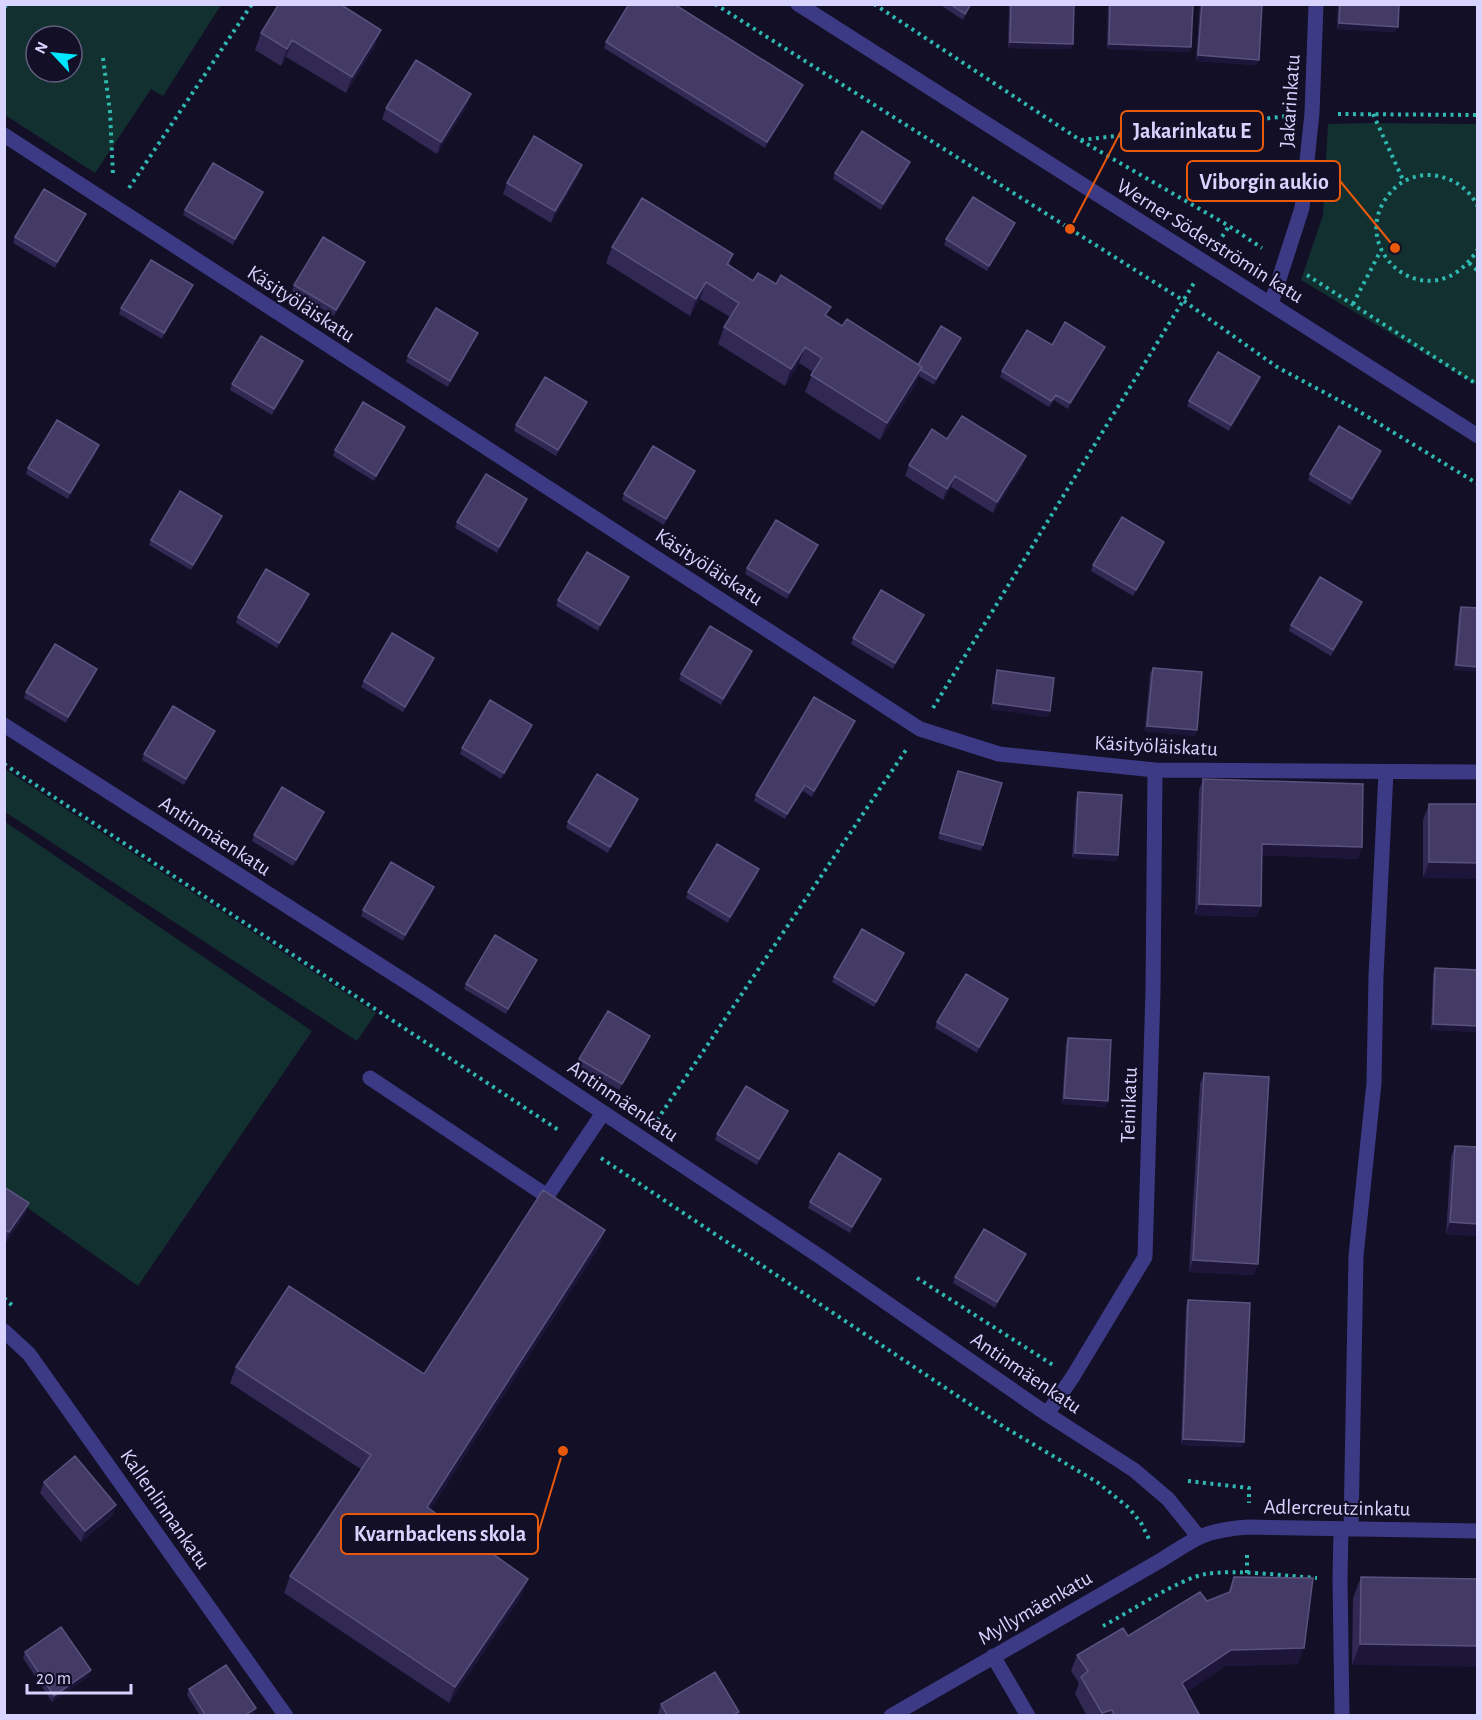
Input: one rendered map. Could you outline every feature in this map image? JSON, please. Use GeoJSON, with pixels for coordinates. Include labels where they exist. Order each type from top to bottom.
{"type":"FeatureCollection","features":[{"type":"Feature","properties":{"kind":"street","name":"Werner Söderströmin katu"},"geometry":{"type":"LineString","coordinates":[[798,4],[1478,436]]}},
{"type":"Feature","properties":{"kind":"street","name":"Jakarinkatu"},"geometry":{"type":"LineString","coordinates":[[1271,304],[1302,208],[1312,113],[1316,4]]}},
{"type":"Feature","properties":{"kind":"street","name":"Käsityöläiskatu"},"geometry":{"type":"LineString","coordinates":[[4,135],[920,729],[999,754],[1155,770],[1478,772]]}},
{"type":"Feature","properties":{"kind":"street","name":"Antinmäenkatu"},"geometry":{"type":"LineString","coordinates":[[4,726],[425,994],[822,1258],[1047,1414],[1134,1470],[1168,1499],[1198,1536]]}},
{"type":"Feature","properties":{"kind":"street","name":"Teinikatu"},"geometry":{"type":"LineString","coordinates":[[1047,1414],[1072,1378],[1145,1257],[1153,991],[1155,770]]}},
{"type":"Feature","properties":{"kind":"street"},"geometry":{"type":"LineString","coordinates":[[1342,1716],[1356,1256],[1374,1083],[1376,976],[1386,772]]}},
{"type":"Feature","properties":{"kind":"street"},"geometry":{"type":"LineString","coordinates":[[370,1078],[547,1196],[603,1113]]}},
{"type":"Feature","properties":{"kind":"street","name":"Kallenlinnankatu"},"geometry":{"type":"LineString","coordinates":[[4,1331],[28,1354],[286,1716]]}},
{"type":"Feature","properties":{"kind":"street","name":"Adlercreutzinkatu"},"geometry":{"type":"LineString","coordinates":[[1198,1536],[1221,1529],[1248,1527],[1478,1531]]}},
{"type":"Feature","properties":{"kind":"street","name":"Myllymäenkatu"},"geometry":{"type":"LineString","coordinates":[[891,1716],[1163,1559],[1198,1536]]}},
{"type":"Feature","properties":{"kind":"street"},"geometry":{"type":"LineString","coordinates":[[993,1656],[1028,1716]]}},
{"type":"Feature","properties":{"kind":"path"},"geometry":{"type":"LineString","coordinates":[[4,7],[9,4]]}},
{"type":"Feature","properties":{"kind":"path"},"geometry":{"type":"LineString","coordinates":[[115,208],[252,4]]}},
{"type":"Feature","properties":{"kind":"path"},"geometry":{"type":"LineString","coordinates":[[715,4],[1184,301],[1278,367],[1355,409],[1478,484]]}},
{"type":"Feature","properties":{"kind":"path"},"geometry":{"type":"LineString","coordinates":[[874,4],[1080,140],[1229,226],[1478,385]]}},
{"type":"Feature","properties":{"kind":"path"},"geometry":{"type":"LineString","coordinates":[[103,58],[110,112],[115,208]]}},
{"type":"Feature","properties":{"kind":"path"},"geometry":{"type":"LineString","coordinates":[[1080,140],[1312,113],[1478,115]]}},
{"type":"Feature","properties":{"kind":"path"},"geometry":{"type":"LineString","coordinates":[[1373,114],[1404,182]]}},
{"type":"Feature","properties":{"kind":"path"},"geometry":{"type":"LineString","coordinates":[[1478,207],[1461,185],[1446,177],[1428,175],[1411,178],[1396,187],[1384,200],[1377,216],[1377,234],[1381,250],[1391,265],[1405,275],[1422,281],[1439,281],[1455,274],[1469,263],[1478,249]]}},
{"type":"Feature","properties":{"kind":"path"},"geometry":{"type":"LineString","coordinates":[[1353,304],[1381,250]]}},
{"type":"Feature","properties":{"kind":"path"},"geometry":{"type":"LineString","coordinates":[[1469,263],[1478,271]]}},
{"type":"Feature","properties":{"kind":"path"},"geometry":{"type":"LineString","coordinates":[[4,764],[582,1145],[1004,1427],[1097,1482],[1129,1508],[1163,1559]]}},
{"type":"Feature","properties":{"kind":"path"},"geometry":{"type":"LineString","coordinates":[[917,1278],[1072,1378]]}},
{"type":"Feature","properties":{"kind":"path"},"geometry":{"type":"LineString","coordinates":[[1098,1629],[1180,1584],[1206,1574],[1247,1573]]}},
{"type":"Feature","properties":{"kind":"green space"},"geometry":{"type":"Polygon","coordinates":[[[4,5],[221,5],[163,96],[151,89],[95,173],[5,115],[4,5]]]}},
{"type":"Feature","properties":{"kind":"green space"},"geometry":{"type":"Polygon","coordinates":[[[1328,124],[1477,124],[1477,385],[1301,280],[1323,215],[1328,124]]]}},
{"type":"Feature","properties":{"kind":"green space"},"geometry":{"type":"Polygon","coordinates":[[[5,769],[376,1013],[357,1041],[5,812],[5,769]]]}},
{"type":"Feature","properties":{"kind":"green space"},"geometry":{"type":"Polygon","coordinates":[[[4,821],[312,1031],[138,1286],[5,1192],[4,821]]]}},
{"type":"Feature","properties":{"kind":"building"},"geometry":{"type":"Polygon","coordinates":[[[279,4],[340,4],[381,30],[352,77],[292,40],[287,49],[261,33],[279,4]]]}},
{"type":"Feature","properties":{"kind":"building"},"geometry":{"type":"Polygon","coordinates":[[[629,4],[674,4],[803,85],[767,142],[606,42],[629,4]]]}},
{"type":"Feature","properties":{"kind":"building"},"geometry":{"type":"Polygon","coordinates":[[[950,4],[971,4],[965,14],[950,4]]]}},
{"type":"Feature","properties":{"kind":"building"},"geometry":{"type":"Polygon","coordinates":[[[1011,4],[1074,4],[1073,44],[1010,42],[1011,4]]]}},
{"type":"Feature","properties":{"kind":"building"},"geometry":{"type":"Polygon","coordinates":[[[1110,4],[1193,4],[1191,47],[1109,44],[1110,4]]]}},
{"type":"Feature","properties":{"kind":"building"},"geometry":{"type":"Polygon","coordinates":[[[1202,4],[1262,4],[1259,60],[1198,55],[1202,4]]]}},
{"type":"Feature","properties":{"kind":"building"},"geometry":{"type":"Polygon","coordinates":[[[1340,4],[1399,4],[1398,27],[1339,23],[1340,4]]]}},
{"type":"Feature","properties":{"kind":"building"},"geometry":{"type":"Polygon","coordinates":[[[416,60],[471,94],[441,142],[386,108],[416,60]]]}},
{"type":"Feature","properties":{"kind":"building"},"geometry":{"type":"Polygon","coordinates":[[[862,131],[910,162],[883,204],[835,173],[862,131]]]}},
{"type":"Feature","properties":{"kind":"building"},"geometry":{"type":"Polygon","coordinates":[[[534,136],[582,165],[555,211],[507,183],[534,136]]]}},
{"type":"Feature","properties":{"kind":"building"},"geometry":{"type":"Polygon","coordinates":[[[213,163],[263,192],[235,239],[185,210],[213,163]]]}},
{"type":"Feature","properties":{"kind":"building"},"geometry":{"type":"Polygon","coordinates":[[[44,189],[86,214],[57,262],[15,237],[44,189]]]}},
{"type":"Feature","properties":{"kind":"building"},"geometry":{"type":"Polygon","coordinates":[[[973,197],[1015,223],[989,266],[946,239],[973,197]]]}},
{"type":"Feature","properties":{"kind":"building"},"geometry":{"type":"Polygon","coordinates":[[[642,198],[733,254],[727,264],[753,281],[758,273],[776,284],[781,275],[831,307],[825,315],[842,326],[847,319],[922,367],[887,423],[811,375],[822,358],[805,347],[791,369],[724,327],[739,303],[706,282],[696,299],[612,247],[642,198]]]}},
{"type":"Feature","properties":{"kind":"building"},"geometry":{"type":"Polygon","coordinates":[[[323,237],[365,262],[336,310],[294,285],[323,237]]]}},
{"type":"Feature","properties":{"kind":"building"},"geometry":{"type":"Polygon","coordinates":[[[151,260],[193,285],[164,333],[121,308],[151,260]]]}},
{"type":"Feature","properties":{"kind":"building"},"geometry":{"type":"Polygon","coordinates":[[[436,308],[478,333],[450,381],[408,356],[436,308]]]}},
{"type":"Feature","properties":{"kind":"building"},"geometry":{"type":"Polygon","coordinates":[[[1065,322],[1105,347],[1070,403],[1056,395],[1051,401],[1002,371],[1027,330],[1052,345],[1065,322]]]}},
{"type":"Feature","properties":{"kind":"building"},"geometry":{"type":"Polygon","coordinates":[[[941,326],[961,338],[936,379],[921,370],[922,367],[918,365],[941,326]]]}},
{"type":"Feature","properties":{"kind":"building"},"geometry":{"type":"Polygon","coordinates":[[[261,336],[303,361],[274,409],[232,384],[261,336]]]}},
{"type":"Feature","properties":{"kind":"building"},"geometry":{"type":"Polygon","coordinates":[[[1218,352],[1260,377],[1231,425],[1189,401],[1218,352]]]}},
{"type":"Feature","properties":{"kind":"building"},"geometry":{"type":"Polygon","coordinates":[[[545,377],[587,402],[558,450],[516,425],[545,377]]]}},
{"type":"Feature","properties":{"kind":"building"},"geometry":{"type":"Polygon","coordinates":[[[363,402],[405,427],[376,476],[335,450],[363,402]]]}},
{"type":"Feature","properties":{"kind":"building"},"geometry":{"type":"Polygon","coordinates":[[[962,416],[1026,456],[997,502],[955,476],[947,489],[909,465],[932,429],[947,439],[962,416]]]}},
{"type":"Feature","properties":{"kind":"building"},"geometry":{"type":"Polygon","coordinates":[[[57,420],[99,445],[70,493],[28,468],[57,420]]]}},
{"type":"Feature","properties":{"kind":"building"},"geometry":{"type":"Polygon","coordinates":[[[1339,426],[1381,451],[1352,499],[1310,474],[1339,426]]]}},
{"type":"Feature","properties":{"kind":"building"},"geometry":{"type":"Polygon","coordinates":[[[653,446],[695,471],[666,519],[624,494],[653,446]]]}},
{"type":"Feature","properties":{"kind":"building"},"geometry":{"type":"Polygon","coordinates":[[[486,474],[527,499],[499,547],[457,522],[486,474]]]}},
{"type":"Feature","properties":{"kind":"building"},"geometry":{"type":"Polygon","coordinates":[[[180,491],[222,516],[193,565],[151,540],[180,491]]]}},
{"type":"Feature","properties":{"kind":"building"},"geometry":{"type":"Polygon","coordinates":[[[1122,517],[1164,542],[1136,590],[1093,565],[1122,517]]]}},
{"type":"Feature","properties":{"kind":"building"},"geometry":{"type":"Polygon","coordinates":[[[776,520],[818,545],[789,593],[747,568],[776,520]]]}},
{"type":"Feature","properties":{"kind":"building"},"geometry":{"type":"Polygon","coordinates":[[[587,552],[629,577],[600,625],[558,600],[587,552]]]}},
{"type":"Feature","properties":{"kind":"building"},"geometry":{"type":"Polygon","coordinates":[[[266,569],[309,594],[279,643],[238,617],[266,569]]]}},
{"type":"Feature","properties":{"kind":"building"},"geometry":{"type":"Polygon","coordinates":[[[1320,577],[1362,602],[1333,650],[1291,625],[1320,577]]]}},
{"type":"Feature","properties":{"kind":"building"},"geometry":{"type":"Polygon","coordinates":[[[881,590],[924,615],[895,663],[853,638],[881,590]]]}},
{"type":"Feature","properties":{"kind":"building"},"geometry":{"type":"Polygon","coordinates":[[[1461,607],[1478,608],[1478,667],[1456,665],[1461,607]]]}},
{"type":"Feature","properties":{"kind":"building"},"geometry":{"type":"Polygon","coordinates":[[[710,626],[752,651],[723,699],[681,674],[710,626]]]}},
{"type":"Feature","properties":{"kind":"building"},"geometry":{"type":"Polygon","coordinates":[[[392,633],[434,658],[405,707],[364,681],[392,633]]]}},
{"type":"Feature","properties":{"kind":"building"},"geometry":{"type":"Polygon","coordinates":[[[55,644],[97,669],[68,717],[26,692],[55,644]]]}},
{"type":"Feature","properties":{"kind":"building"},"geometry":{"type":"Polygon","coordinates":[[[1153,668],[1202,672],[1197,730],[1147,726],[1153,668]]]}},
{"type":"Feature","properties":{"kind":"building"},"geometry":{"type":"Polygon","coordinates":[[[997,670],[1054,678],[1050,711],[993,703],[997,670]]]}},
{"type":"Feature","properties":{"kind":"building"},"geometry":{"type":"Polygon","coordinates":[[[814,697],[855,721],[814,791],[805,785],[787,814],[756,795],[814,697]]]}},
{"type":"Feature","properties":{"kind":"building"},"geometry":{"type":"Polygon","coordinates":[[[490,700],[532,725],[504,773],[462,748],[490,700]]]}},
{"type":"Feature","properties":{"kind":"building"},"geometry":{"type":"Polygon","coordinates":[[[173,706],[215,731],[186,779],[144,754],[173,706]]]}},
{"type":"Feature","properties":{"kind":"building"},"geometry":{"type":"Polygon","coordinates":[[[958,771],[1002,783],[983,845],[940,833],[958,771]]]}},
{"type":"Feature","properties":{"kind":"building"},"geometry":{"type":"Polygon","coordinates":[[[597,774],[638,799],[610,847],[568,822],[597,774]]]}},
{"type":"Feature","properties":{"kind":"building"},"geometry":{"type":"Polygon","coordinates":[[[1203,779],[1363,784],[1362,847],[1262,844],[1261,906],[1199,904],[1203,779]]]}},
{"type":"Feature","properties":{"kind":"building"},"geometry":{"type":"Polygon","coordinates":[[[282,787],[324,812],[296,860],[254,835],[282,787]]]}},
{"type":"Feature","properties":{"kind":"building"},"geometry":{"type":"Polygon","coordinates":[[[1078,792],[1122,795],[1118,855],[1075,853],[1078,792]]]}},
{"type":"Feature","properties":{"kind":"building"},"geometry":{"type":"Polygon","coordinates":[[[1429,804],[1478,804],[1478,863],[1429,862],[1429,804]]]}},
{"type":"Feature","properties":{"kind":"building"},"geometry":{"type":"Polygon","coordinates":[[[717,844],[759,869],[730,917],[688,892],[717,844]]]}},
{"type":"Feature","properties":{"kind":"building"},"geometry":{"type":"Polygon","coordinates":[[[391,862],[434,887],[405,935],[363,910],[391,862]]]}},
{"type":"Feature","properties":{"kind":"building"},"geometry":{"type":"Polygon","coordinates":[[[862,929],[904,953],[876,1002],[834,977],[862,929]]]}},
{"type":"Feature","properties":{"kind":"building"},"geometry":{"type":"Polygon","coordinates":[[[495,935],[537,960],[508,1009],[466,984],[495,935]]]}},
{"type":"Feature","properties":{"kind":"building"},"geometry":{"type":"Polygon","coordinates":[[[1435,968],[1478,970],[1478,1026],[1433,1024],[1435,968]]]}},
{"type":"Feature","properties":{"kind":"building"},"geometry":{"type":"Polygon","coordinates":[[[966,974],[1008,999],[979,1047],[937,1022],[966,974]]]}},
{"type":"Feature","properties":{"kind":"building"},"geometry":{"type":"Polygon","coordinates":[[[608,1011],[650,1036],[622,1084],[579,1059],[608,1011]]]}},
{"type":"Feature","properties":{"kind":"building"},"geometry":{"type":"Polygon","coordinates":[[[1068,1038],[1111,1040],[1108,1101],[1064,1098],[1068,1038]]]}},
{"type":"Feature","properties":{"kind":"building"},"geometry":{"type":"Polygon","coordinates":[[[1204,1073],[1269,1077],[1258,1264],[1193,1260],[1204,1073]]]}},
{"type":"Feature","properties":{"kind":"building"},"geometry":{"type":"Polygon","coordinates":[[[746,1086],[788,1111],[759,1159],[717,1134],[746,1086]]]}},
{"type":"Feature","properties":{"kind":"building"},"geometry":{"type":"Polygon","coordinates":[[[1455,1146],[1478,1147],[1478,1224],[1450,1222],[1455,1146]]]}},
{"type":"Feature","properties":{"kind":"building"},"geometry":{"type":"Polygon","coordinates":[[[839,1153],[881,1179],[852,1227],[810,1202],[839,1153]]]}},
{"type":"Feature","properties":{"kind":"building"},"geometry":{"type":"Polygon","coordinates":[[[4,1187],[29,1203],[9,1232],[4,1229],[4,1187]]]}},
{"type":"Feature","properties":{"kind":"building"},"geometry":{"type":"Polygon","coordinates":[[[543,1190],[605,1230],[427,1507],[528,1579],[455,1687],[290,1576],[371,1455],[236,1367],[289,1286],[424,1374],[543,1190]]]}},
{"type":"Feature","properties":{"kind":"building"},"geometry":{"type":"Polygon","coordinates":[[[984,1229],[1026,1254],[997,1302],[955,1277],[984,1229]]]}},
{"type":"Feature","properties":{"kind":"building"},"geometry":{"type":"Polygon","coordinates":[[[1188,1300],[1250,1303],[1244,1442],[1183,1439],[1188,1300]]]}},
{"type":"Feature","properties":{"kind":"building"},"geometry":{"type":"Polygon","coordinates":[[[75,1456],[116,1505],[85,1531],[44,1482],[75,1456]]]}},
{"type":"Feature","properties":{"kind":"building"},"geometry":{"type":"Polygon","coordinates":[[[1234,1577],[1313,1578],[1304,1648],[1231,1650],[1182,1683],[1200,1716],[1115,1716],[1112,1710],[1102,1713],[1081,1677],[1088,1671],[1077,1655],[1123,1628],[1128,1636],[1200,1592],[1207,1601],[1230,1592],[1234,1577]]]}},
{"type":"Feature","properties":{"kind":"building"},"geometry":{"type":"Polygon","coordinates":[[[1361,1577],[1478,1579],[1478,1646],[1360,1644],[1361,1577]]]}},
{"type":"Feature","properties":{"kind":"building"},"geometry":{"type":"Polygon","coordinates":[[[61,1627],[91,1670],[54,1696],[25,1652],[61,1627]]]}},
{"type":"Feature","properties":{"kind":"building"},"geometry":{"type":"Polygon","coordinates":[[[226,1665],[256,1708],[244,1716],[206,1716],[189,1689],[226,1665]]]}},
{"type":"Feature","properties":{"kind":"building"},"geometry":{"type":"Polygon","coordinates":[[[715,1672],[739,1712],[732,1716],[667,1716],[661,1704],[715,1672]]]}},
{"type":"Feature","properties":{"kind":"place","name":"Jakarinkatu E"},"geometry":{"type":"Point","coordinates":[1070,229]}},
{"type":"Feature","properties":{"kind":"place","name":"Viborgin aukio"},"geometry":{"type":"Point","coordinates":[1395,248]}},
{"type":"Feature","properties":{"kind":"place","name":"Kvarnbackens skola"},"geometry":{"type":"Point","coordinates":[563,1451]}}]}
